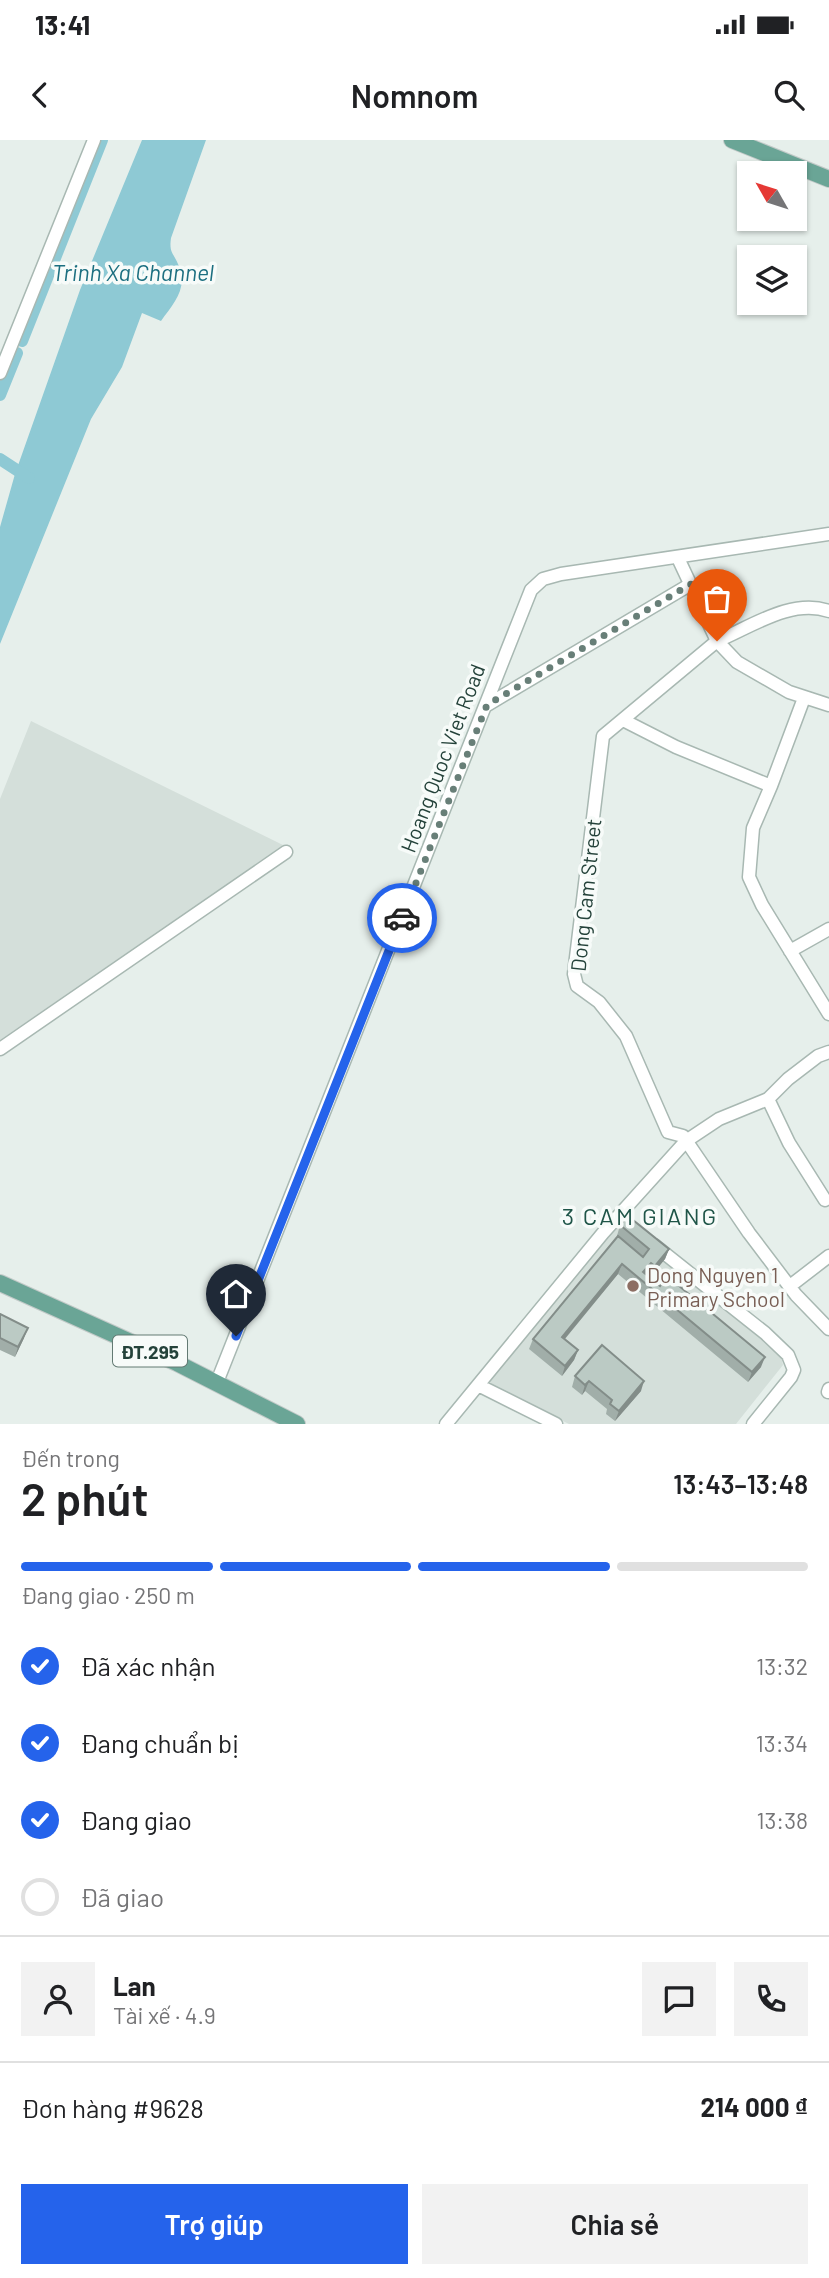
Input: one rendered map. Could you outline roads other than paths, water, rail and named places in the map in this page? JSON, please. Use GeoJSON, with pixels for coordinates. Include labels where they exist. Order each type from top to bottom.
{"type":"FeatureCollection","features":[{"type":"Feature","properties":{"kind":"main road"},"geometry":{"type":"LineString","coordinates":[[732,140],[829,179]]}},
{"type":"Feature","properties":{"kind":"main road","name":"ĐT.295"},"geometry":{"type":"LineString","coordinates":[[0,1283],[217,1382],[297,1424]]}},
{"type":"Feature","properties":{"kind":"street"},"geometry":{"type":"LineString","coordinates":[[0,373],[94,140]]}},
{"type":"Feature","properties":{"kind":"street","name":"Hoang Quoc Viet Road"},"geometry":{"type":"LineString","coordinates":[[217,1382],[487,705],[526,600],[537,583],[561,574],[829,534]]}},
{"type":"Feature","properties":{"kind":"street"},"geometry":{"type":"LineString","coordinates":[[678,558],[717,641],[737,662],[789,692],[829,705]]}},
{"type":"Feature","properties":{"kind":"street"},"geometry":{"type":"LineString","coordinates":[[487,705],[691,584]]}},
{"type":"Feature","properties":{"kind":"street","name":"Dong Cam Street"},"geometry":{"type":"LineString","coordinates":[[829,611],[807,607],[796,609],[743,628],[717,641],[603,736],[573,974],[577,986],[599,1002],[626,1036],[668,1132],[683,1136],[749,1233],[790,1286],[829,1329]]}},
{"type":"Feature","properties":{"kind":"street"},"geometry":{"type":"LineString","coordinates":[[804,698],[753,828],[749,877],[762,905],[829,1014]]}},
{"type":"Feature","properties":{"kind":"street"},"geometry":{"type":"LineString","coordinates":[[624,720],[676,747],[771,786]]}},
{"type":"Feature","properties":{"kind":"street"},"geometry":{"type":"LineString","coordinates":[[0,1049],[286,852]]}},
{"type":"Feature","properties":{"kind":"street"},"geometry":{"type":"LineString","coordinates":[[790,951],[829,929]]}},
{"type":"Feature","properties":{"kind":"street"},"geometry":{"type":"LineString","coordinates":[[446,1424],[478,1385],[628,1225],[686,1141],[719,1119],[768,1099],[788,1079],[818,1056],[829,1052]]}},
{"type":"Feature","properties":{"kind":"street"},"geometry":{"type":"LineString","coordinates":[[768,1099],[789,1143],[825,1200]]}},
{"type":"Feature","properties":{"kind":"street"},"geometry":{"type":"LineString","coordinates":[[628,1225],[765,1333],[788,1355],[794,1370],[791,1377],[753,1424]]}},
{"type":"Feature","properties":{"kind":"street"},"geometry":{"type":"LineString","coordinates":[[790,1286],[829,1256]]}},
{"type":"Feature","properties":{"kind":"street"},"geometry":{"type":"LineString","coordinates":[[478,1385],[556,1424]]}},
{"type":"Feature","properties":{"kind":"water","name":"Trinh Xa Channel"},"geometry":{"type":"Polygon","coordinates":[[[142,140],[206,140],[171,238],[171,250],[181,273],[181,288],[161,321],[142,313],[122,367],[91,419],[0,644],[0,527],[15,474],[80,290],[142,140]]]}},
{"type":"Feature","properties":{"kind":"waterway"},"geometry":{"type":"LineString","coordinates":[[22,341],[102,140]]}},
{"type":"Feature","properties":{"kind":"waterway"},"geometry":{"type":"LineString","coordinates":[[0,395],[17,353]]}},
{"type":"Feature","properties":{"kind":"waterway"},"geometry":{"type":"LineString","coordinates":[[0,459],[29,478]]}},
{"type":"Feature","properties":{"kind":"place","name":"Dong Nguyen 1 Primary School"},"geometry":{"type":"Point","coordinates":[633,1286]}},
{"type":"Feature","properties":{"kind":"district","name":"3 CAM GIANG"},"geometry":{"type":"Point","coordinates":[640,1215]}}]}
